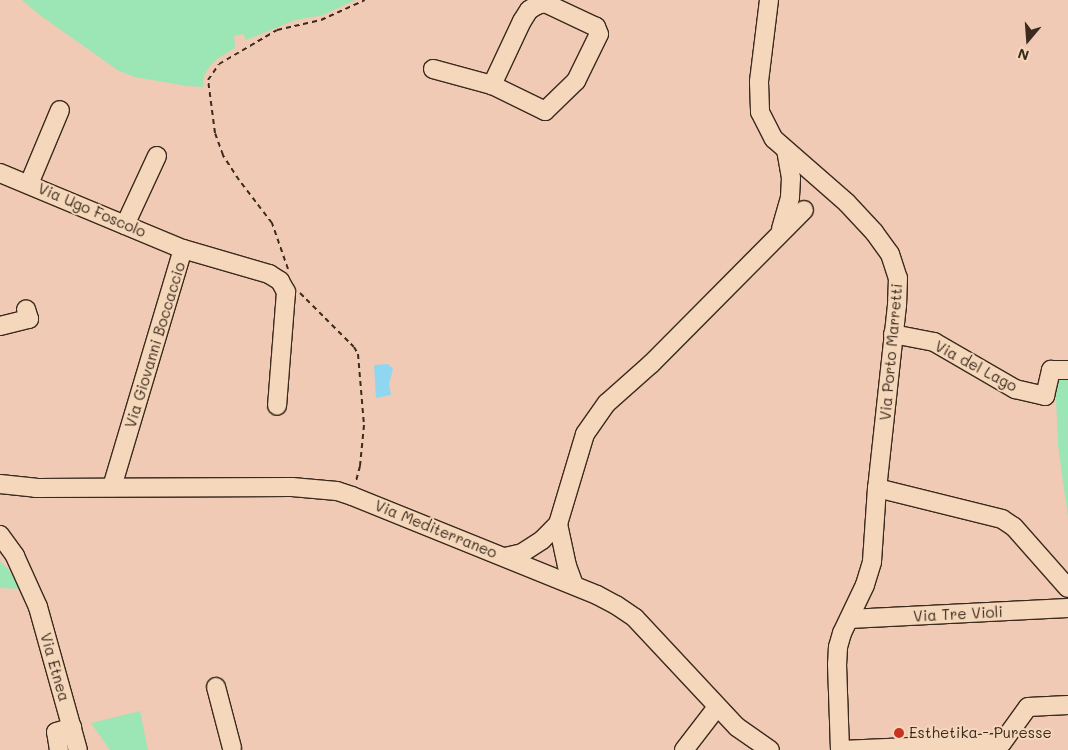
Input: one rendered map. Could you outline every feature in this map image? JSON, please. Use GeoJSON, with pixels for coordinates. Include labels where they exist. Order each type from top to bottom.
{"type":"FeatureCollection","features":[{"type":"Feature","properties":{"kind":"street","name":"Via Porto Marretti"},"geometry":{"type":"LineString","coordinates":[[769,0],[759,82],[760,112],[774,139],[847,203],[890,254],[898,278],[894,334],[877,488],[872,562],[865,585],[840,640],[836,664],[840,750]]}},
{"type":"Feature","properties":{"kind":"street"},"geometry":{"type":"LineString","coordinates":[[433,69],[492,85],[545,111],[576,80],[599,34],[596,27],[567,6],[545,3],[529,10],[492,85]]}},
{"type":"Feature","properties":{"kind":"street"},"geometry":{"type":"LineString","coordinates":[[29,184],[60,110]]}},
{"type":"Feature","properties":{"kind":"street"},"geometry":{"type":"LineString","coordinates":[[779,234],[790,197],[790,178],[786,150]]}},
{"type":"Feature","properties":{"kind":"street"},"geometry":{"type":"LineString","coordinates":[[125,224],[157,156]]}},
{"type":"Feature","properties":{"kind":"street","name":"Via Ugo Foscolo"},"geometry":{"type":"LineString","coordinates":[[0,173],[183,249]]}},
{"type":"Feature","properties":{"kind":"street"},"geometry":{"type":"LineString","coordinates":[[574,585],[567,566],[558,524],[576,460],[585,434],[595,416],[770,247],[779,234],[804,210]]}},
{"type":"Feature","properties":{"kind":"street","name":"Via Giovanni Boccaccio"},"geometry":{"type":"LineString","coordinates":[[112,487],[183,249],[269,274],[280,281],[286,292],[277,406]]}},
{"type":"Feature","properties":{"kind":"street"},"geometry":{"type":"LineString","coordinates":[[0,326],[29,318],[26,309]]}},
{"type":"Feature","properties":{"kind":"street","name":"Via del Lago"},"geometry":{"type":"LineString","coordinates":[[894,334],[934,342],[1015,389],[1045,396],[1051,370],[1068,370]]}},
{"type":"Feature","properties":{"kind":"street"},"geometry":{"type":"LineString","coordinates":[[0,484],[36,488]]}},
{"type":"Feature","properties":{"kind":"street","name":"Via Mediterraneo"},"geometry":{"type":"LineString","coordinates":[[36,488],[292,487],[338,491],[598,595],[635,618],[737,727],[770,750]]}},
{"type":"Feature","properties":{"kind":"street"},"geometry":{"type":"LineString","coordinates":[[0,496],[36,488]]}},
{"type":"Feature","properties":{"kind":"street"},"geometry":{"type":"LineString","coordinates":[[877,488],[1002,519],[1014,527],[1068,588]]}},
{"type":"Feature","properties":{"kind":"street"},"geometry":{"type":"LineString","coordinates":[[505,557],[522,553],[542,540],[558,524]]}},
{"type":"Feature","properties":{"kind":"street"},"geometry":{"type":"LineString","coordinates":[[0,536],[14,556],[27,585]]}},
{"type":"Feature","properties":{"kind":"street"},"geometry":{"type":"LineString","coordinates":[[0,553],[9,561],[27,585]]}},
{"type":"Feature","properties":{"kind":"street","name":"Via Etnea"},"geometry":{"type":"LineString","coordinates":[[27,585],[38,607],[78,750]]}},
{"type":"Feature","properties":{"kind":"street","name":"Via Tre Violi"},"geometry":{"type":"LineString","coordinates":[[849,619],[1068,608]]}},
{"type":"Feature","properties":{"kind":"street"},"geometry":{"type":"LineString","coordinates":[[216,687],[230,749]]}},
{"type":"Feature","properties":{"kind":"street"},"geometry":{"type":"LineString","coordinates":[[840,750],[1002,743],[1028,707],[1068,705]]}},
{"type":"Feature","properties":{"kind":"street"},"geometry":{"type":"LineString","coordinates":[[684,750],[717,707]]}},
{"type":"Feature","properties":{"kind":"street"},"geometry":{"type":"LineString","coordinates":[[59,750],[56,732],[72,727]]}},
{"type":"Feature","properties":{"kind":"path"},"geometry":{"type":"LineString","coordinates":[[290,276],[272,223],[239,180],[223,154],[215,133],[208,80],[219,64],[277,30],[321,20],[365,0]]}},
{"type":"Feature","properties":{"kind":"path"},"geometry":{"type":"LineString","coordinates":[[298,290],[358,354],[364,425],[360,466],[352,496]]}},
{"type":"Feature","properties":{"kind":"green space"},"geometry":{"type":"Polygon","coordinates":[[[22,0],[355,0],[323,15],[295,20],[246,40],[243,34],[234,36],[235,48],[217,59],[209,67],[204,76],[203,87],[135,77],[119,71],[41,16],[22,0]]]}},
{"type":"Feature","properties":{"kind":"green space"},"geometry":{"type":"Polygon","coordinates":[[[1055,374],[1068,374],[1068,517],[1058,445],[1055,374]]]}},
{"type":"Feature","properties":{"kind":"green space"},"geometry":{"type":"Polygon","coordinates":[[[0,561],[8,569],[21,589],[0,588],[0,561]]]}},
{"type":"Feature","properties":{"kind":"green space"},"geometry":{"type":"Polygon","coordinates":[[[140,711],[148,750],[110,750],[91,723],[140,711]]]}},
{"type":"Feature","properties":{"kind":"water"},"geometry":{"type":"Polygon","coordinates":[[[388,364],[393,369],[389,384],[391,395],[376,398],[374,365],[388,364]]]}},
{"type":"Feature","properties":{"kind":"place","name":"Esthetika - Puresse"},"geometry":{"type":"Point","coordinates":[899,733]}}]}
